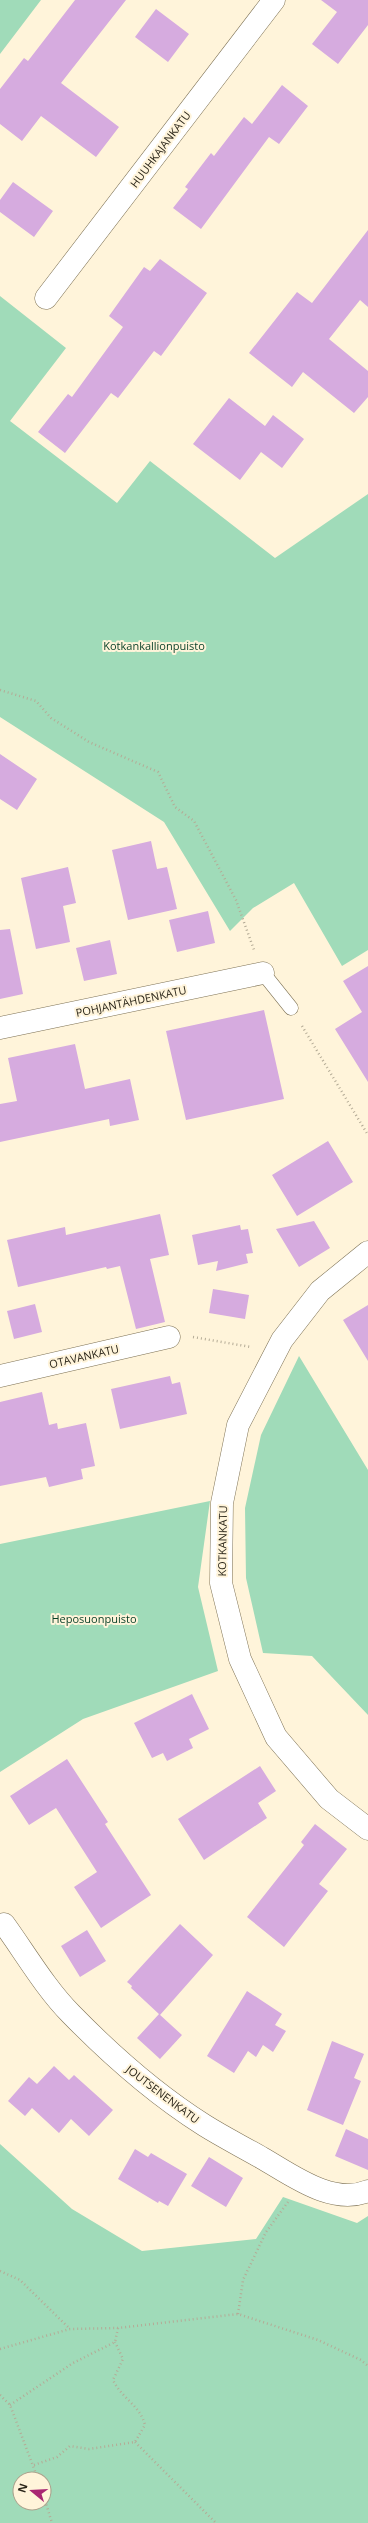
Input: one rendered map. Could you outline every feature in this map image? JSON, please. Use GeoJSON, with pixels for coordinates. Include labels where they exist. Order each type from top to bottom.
{"type":"FeatureCollection","features":[{"type":"Feature","properties":{"kind":"street","name":"HUUHKAJANKATU"},"geometry":{"type":"LineString","coordinates":[[46,298],[274,0]]}},
{"type":"Feature","properties":{"kind":"street","name":"POHJANTÄHDENKATU"},"geometry":{"type":"LineString","coordinates":[[0,1028],[263,973]]}},
{"type":"Feature","properties":{"kind":"street","name":"KOTKANKATU"},"geometry":{"type":"LineString","coordinates":[[368,1252],[320,1291],[276,1352],[238,1425],[222,1503],[221,1583],[240,1659],[276,1737],[329,1799],[368,1829]]}},
{"type":"Feature","properties":{"kind":"street","name":"OTAVANKATU"},"geometry":{"type":"LineString","coordinates":[[0,1376],[169,1337]]}},
{"type":"Feature","properties":{"kind":"street","name":"JOUTSENENKATU"},"geometry":{"type":"LineString","coordinates":[[4,1924],[70,2013],[111,2053],[158,2092],[201,2123],[302,2181],[331,2193],[360,2194],[368,2191]]}},
{"type":"Feature","properties":{"kind":"lane"},"geometry":{"type":"LineString","coordinates":[[263,973],[291,1008]]}},
{"type":"Feature","properties":{"kind":"path"},"geometry":{"type":"LineString","coordinates":[[0,690],[36,701],[51,718],[89,742],[158,772],[175,807],[194,821],[236,900],[263,973]]}},
{"type":"Feature","properties":{"kind":"path"},"geometry":{"type":"LineString","coordinates":[[291,1008],[368,1135]]}},
{"type":"Feature","properties":{"kind":"path"},"geometry":{"type":"LineString","coordinates":[[169,1337],[200,1337],[276,1352]]}},
{"type":"Feature","properties":{"kind":"path"},"geometry":{"type":"LineString","coordinates":[[238,2314],[243,2280],[266,2232],[302,2181]]}},
{"type":"Feature","properties":{"kind":"path"},"geometry":{"type":"LineString","coordinates":[[0,2271],[20,2280],[70,2329]]}},
{"type":"Feature","properties":{"kind":"path"},"geometry":{"type":"LineString","coordinates":[[0,2350],[70,2329],[118,2328],[238,2314],[318,2340],[361,2360],[368,2366]]}},
{"type":"Feature","properties":{"kind":"path"},"geometry":{"type":"LineString","coordinates":[[118,2328],[115,2342],[123,2359],[113,2380],[119,2392],[142,2413],[145,2425],[135,2442]]}},
{"type":"Feature","properties":{"kind":"path"},"geometry":{"type":"LineString","coordinates":[[10,2405],[73,2363],[115,2342]]}},
{"type":"Feature","properties":{"kind":"path"},"geometry":{"type":"LineString","coordinates":[[0,2395],[10,2405],[36,2471]]}},
{"type":"Feature","properties":{"kind":"path"},"geometry":{"type":"LineString","coordinates":[[34,2465],[57,2457],[70,2446],[89,2449],[135,2442]]}},
{"type":"Feature","properties":{"kind":"path"},"geometry":{"type":"LineString","coordinates":[[135,2442],[216,2523]]}},
{"type":"Feature","properties":{"kind":"path"},"geometry":{"type":"LineString","coordinates":[[48,2511],[52,2523]]}},
{"type":"Feature","properties":{"kind":"green space"},"geometry":{"type":"Polygon","coordinates":[[[0,0],[41,0],[0,54],[0,0]]]}},
{"type":"Feature","properties":{"kind":"green space","name":"Kotkankallionpuisto"},"geometry":{"type":"Polygon","coordinates":[[[0,296],[66,348],[10,421],[117,503],[150,461],[275,558],[368,494],[368,950],[342,966],[294,883],[253,908],[230,931],[164,822],[0,717],[0,296]]]}},
{"type":"Feature","properties":{"kind":"green space"},"geometry":{"type":"Polygon","coordinates":[[[299,1356],[368,1470],[368,1715],[312,1656],[263,1653],[246,1578],[245,1508],[261,1435],[299,1356]]]}},
{"type":"Feature","properties":{"kind":"green space","name":"Heposuonpuisto"},"geometry":{"type":"Polygon","coordinates":[[[210,1501],[198,1587],[218,1671],[83,1719],[0,1772],[0,1544],[210,1501]]]}},
{"type":"Feature","properties":{"kind":"green space"},"geometry":{"type":"Polygon","coordinates":[[[0,2144],[72,2209],[142,2251],[256,2239],[283,2197],[357,2223],[368,2216],[368,2523],[0,2523],[0,2144]]]}},
{"type":"Feature","properties":{"kind":"building"},"geometry":{"type":"Polygon","coordinates":[[[75,0],[126,0],[61,83],[119,127],[96,157],[41,116],[22,141],[0,124],[0,89],[24,58],[28,61],[75,0]]]}},
{"type":"Feature","properties":{"kind":"building"},"geometry":{"type":"Polygon","coordinates":[[[321,0],[368,0],[368,25],[338,64],[312,44],[337,12],[321,0]]]}},
{"type":"Feature","properties":{"kind":"building"},"geometry":{"type":"Polygon","coordinates":[[[156,9],[189,34],[168,62],[135,37],[156,9]]]}},
{"type":"Feature","properties":{"kind":"building"},"geometry":{"type":"Polygon","coordinates":[[[282,85],[308,106],[279,144],[269,137],[201,229],[173,208],[188,189],[185,187],[211,153],[214,156],[244,117],[252,124],[282,85]]]}},
{"type":"Feature","properties":{"kind":"building"},"geometry":{"type":"Polygon","coordinates":[[[13,182],[53,211],[34,237],[0,212],[0,200],[13,182]]]}},
{"type":"Feature","properties":{"kind":"building"},"geometry":{"type":"Polygon","coordinates":[[[368,230],[368,307],[360,300],[329,339],[368,371],[368,397],[354,413],[303,372],[292,387],[249,353],[297,292],[312,303],[368,230]]]}},
{"type":"Feature","properties":{"kind":"building"},"geometry":{"type":"Polygon","coordinates":[[[160,259],[207,293],[161,356],[154,351],[118,398],[111,393],[65,453],[38,432],[68,394],[72,397],[123,327],[109,316],[144,267],[150,271],[160,259]]]}},
{"type":"Feature","properties":{"kind":"building"},"geometry":{"type":"Polygon","coordinates":[[[229,398],[265,426],[273,415],[304,439],[282,468],[261,452],[240,480],[193,444],[229,398]]]}},
{"type":"Feature","properties":{"kind":"building"},"geometry":{"type":"Polygon","coordinates":[[[0,754],[37,779],[17,810],[0,799],[0,754]]]}},
{"type":"Feature","properties":{"kind":"building"},"geometry":{"type":"Polygon","coordinates":[[[151,841],[157,869],[167,867],[177,909],[128,920],[112,850],[151,841]]]}},
{"type":"Feature","properties":{"kind":"building"},"geometry":{"type":"Polygon","coordinates":[[[68,867],[76,903],[63,906],[70,942],[36,949],[21,878],[68,867]]]}},
{"type":"Feature","properties":{"kind":"building"},"geometry":{"type":"Polygon","coordinates":[[[208,911],[215,943],[177,952],[169,920],[208,911]]]}},
{"type":"Feature","properties":{"kind":"building"},"geometry":{"type":"Polygon","coordinates":[[[10,929],[23,994],[0,999],[0,930],[10,929]]]}},
{"type":"Feature","properties":{"kind":"building"},"geometry":{"type":"Polygon","coordinates":[[[110,940],[117,974],[84,981],[76,948],[110,940]]]}},
{"type":"Feature","properties":{"kind":"building"},"geometry":{"type":"Polygon","coordinates":[[[368,966],[368,1082],[335,1029],[362,1012],[343,981],[368,966]]]}},
{"type":"Feature","properties":{"kind":"building"},"geometry":{"type":"Polygon","coordinates":[[[264,1010],[284,1099],[186,1120],[166,1031],[264,1010]]]}},
{"type":"Feature","properties":{"kind":"building"},"geometry":{"type":"Polygon","coordinates":[[[75,1044],[85,1089],[130,1079],[139,1120],[110,1126],[109,1119],[0,1142],[0,1104],[17,1101],[8,1058],[75,1044]]]}},
{"type":"Feature","properties":{"kind":"building"},"geometry":{"type":"Polygon","coordinates":[[[328,1141],[353,1182],[297,1216],[272,1175],[328,1141]]]}},
{"type":"Feature","properties":{"kind":"building"},"geometry":{"type":"Polygon","coordinates":[[[160,1214],[169,1255],[150,1259],[165,1322],[136,1329],[120,1266],[107,1269],[106,1267],[18,1287],[7,1240],[65,1227],[66,1235],[160,1214]]]}},
{"type":"Feature","properties":{"kind":"building"},"geometry":{"type":"Polygon","coordinates":[[[314,1221],[330,1248],[299,1267],[276,1229],[314,1221]]]}},
{"type":"Feature","properties":{"kind":"building"},"geometry":{"type":"Polygon","coordinates":[[[240,1225],[241,1230],[248,1229],[253,1253],[246,1254],[248,1263],[216,1271],[218,1261],[198,1265],[192,1235],[240,1225]]]}},
{"type":"Feature","properties":{"kind":"building"},"geometry":{"type":"Polygon","coordinates":[[[213,1289],[249,1295],[245,1319],[209,1313],[213,1289]]]}},
{"type":"Feature","properties":{"kind":"building"},"geometry":{"type":"Polygon","coordinates":[[[35,1304],[42,1332],[14,1339],[7,1311],[35,1304]]]}},
{"type":"Feature","properties":{"kind":"building"},"geometry":{"type":"Polygon","coordinates":[[[368,1305],[368,1361],[343,1320],[368,1305]]]}},
{"type":"Feature","properties":{"kind":"building"},"geometry":{"type":"Polygon","coordinates":[[[170,1376],[172,1384],[180,1382],[187,1414],[120,1429],[111,1389],[170,1376]]]}},
{"type":"Feature","properties":{"kind":"building"},"geometry":{"type":"Polygon","coordinates":[[[42,1392],[49,1425],[57,1423],[58,1429],[86,1423],[95,1466],[81,1469],[83,1479],[49,1487],[46,1477],[0,1486],[0,1402],[42,1392]]]}},
{"type":"Feature","properties":{"kind":"building"},"geometry":{"type":"Polygon","coordinates":[[[192,1694],[209,1729],[189,1739],[193,1748],[167,1761],[163,1753],[152,1758],[134,1723],[192,1694]]]}},
{"type":"Feature","properties":{"kind":"building"},"geometry":{"type":"Polygon","coordinates":[[[67,1759],[108,1822],[105,1824],[151,1895],[101,1928],[74,1887],[97,1872],[56,1808],[29,1825],[10,1796],[67,1759]]]}},
{"type":"Feature","properties":{"kind":"building"},"geometry":{"type":"Polygon","coordinates":[[[260,1766],[276,1791],[258,1803],[267,1818],[204,1860],[178,1819],[260,1766]]]}},
{"type":"Feature","properties":{"kind":"building"},"geometry":{"type":"Polygon","coordinates":[[[315,1824],[347,1849],[319,1884],[328,1891],[284,1947],[247,1917],[304,1845],[301,1842],[315,1824]]]}},
{"type":"Feature","properties":{"kind":"building"},"geometry":{"type":"Polygon","coordinates":[[[180,1924],[213,1955],[160,2015],[131,1988],[132,1986],[127,1982],[180,1924]]]}},
{"type":"Feature","properties":{"kind":"building"},"geometry":{"type":"Polygon","coordinates":[[[87,1930],[106,1961],[80,1977],[61,1946],[87,1930]]]}},
{"type":"Feature","properties":{"kind":"building"},"geometry":{"type":"Polygon","coordinates":[[[247,1991],[282,2014],[275,2025],[286,2031],[273,2052],[263,2045],[256,2057],[248,2051],[234,2073],[207,2056],[247,1991]]]}},
{"type":"Feature","properties":{"kind":"building"},"geometry":{"type":"Polygon","coordinates":[[[159,2014],[182,2035],[160,2059],[137,2038],[159,2014]]]}},
{"type":"Feature","properties":{"kind":"building"},"geometry":{"type":"Polygon","coordinates":[[[332,2041],[364,2054],[354,2078],[361,2081],[343,2125],[307,2110],[332,2041]]]}},
{"type":"Feature","properties":{"kind":"building"},"geometry":{"type":"Polygon","coordinates":[[[54,2066],[69,2080],[74,2075],[113,2110],[89,2136],[71,2119],[59,2133],[32,2108],[25,2116],[8,2101],[29,2077],[37,2084],[54,2066]]]}},
{"type":"Feature","properties":{"kind":"building"},"geometry":{"type":"Polygon","coordinates":[[[346,2129],[368,2139],[368,2170],[335,2156],[346,2129]]]}},
{"type":"Feature","properties":{"kind":"building"},"geometry":{"type":"Polygon","coordinates":[[[135,2149],[148,2157],[151,2153],[187,2174],[168,2206],[159,2201],[158,2203],[118,2179],[135,2149]]]}},
{"type":"Feature","properties":{"kind":"building"},"geometry":{"type":"Polygon","coordinates":[[[209,2157],[243,2178],[226,2207],[191,2186],[209,2157]]]}}]}
